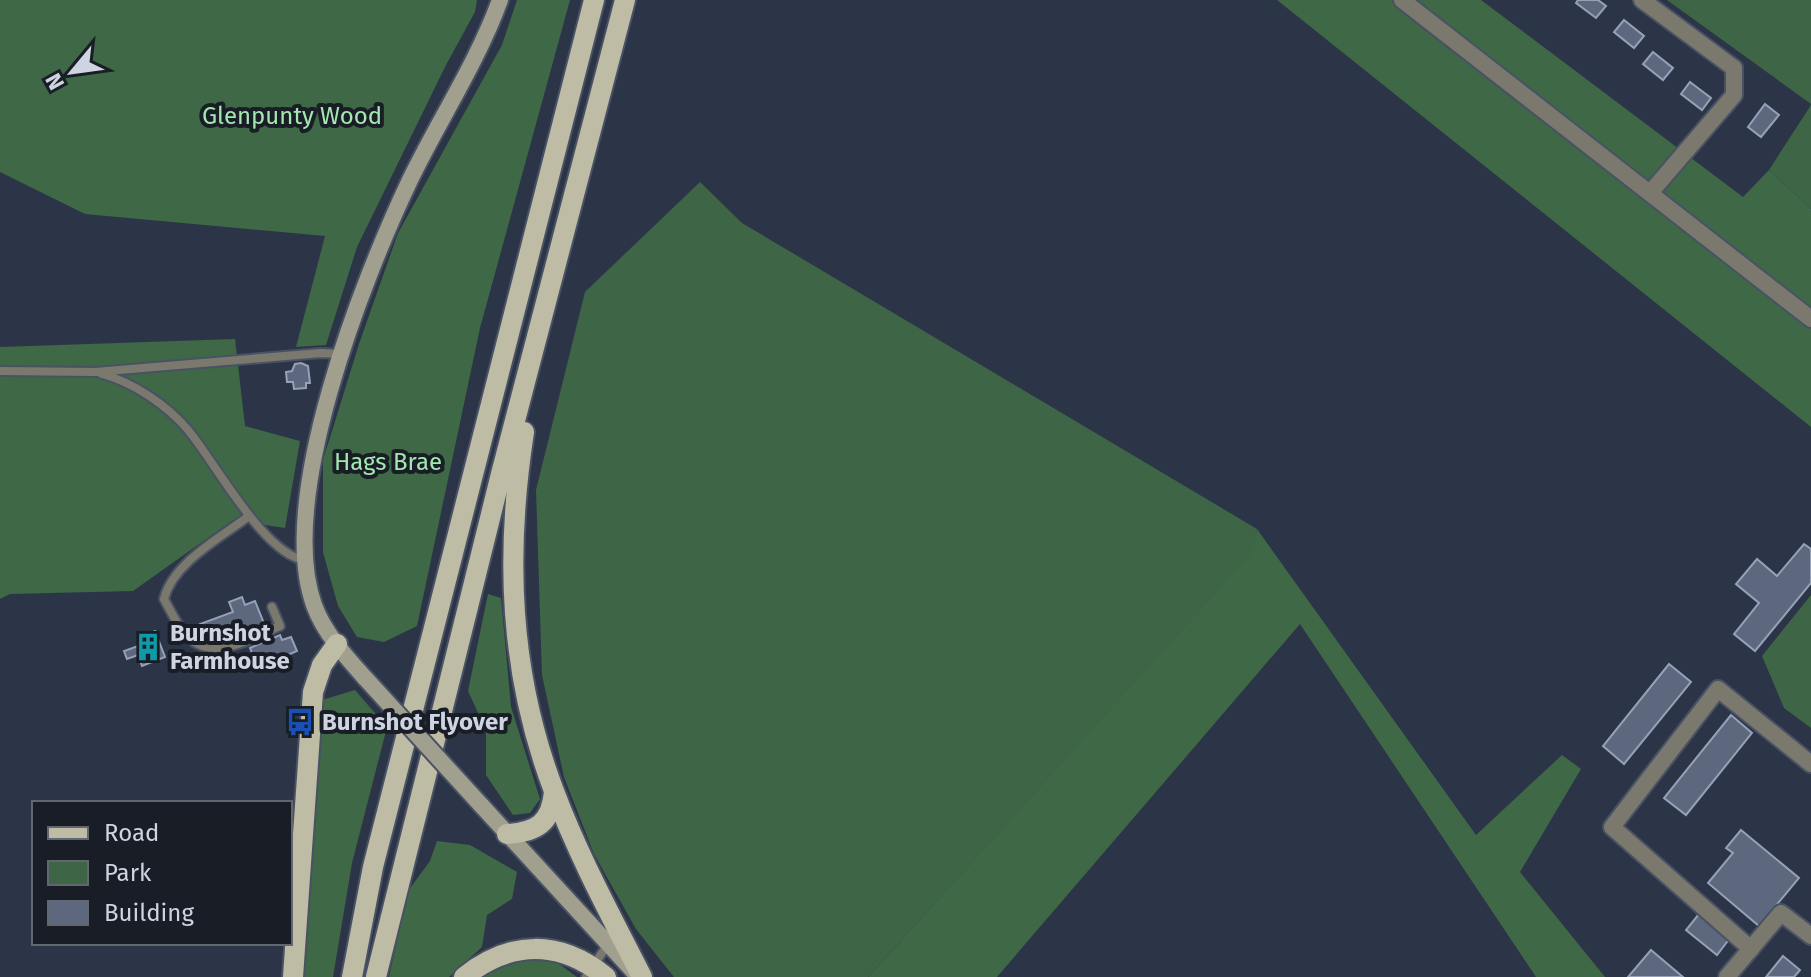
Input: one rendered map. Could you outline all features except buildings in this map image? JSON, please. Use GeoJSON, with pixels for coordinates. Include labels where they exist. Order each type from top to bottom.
{"type":"FeatureCollection","features":[{"type":"Feature","properties":{"kind":"main road"},"geometry":{"type":"LineString","coordinates":[[352,977],[373,867],[594,0]]}},
{"type":"Feature","properties":{"kind":"main road"},"geometry":{"type":"LineString","coordinates":[[376,977],[501,474],[625,0]]}},
{"type":"Feature","properties":{"kind":"main road"},"geometry":{"type":"LineString","coordinates":[[538,337],[518,473],[513,603],[518,654],[529,707],[554,792],[613,938],[640,977]]}},
{"type":"Feature","properties":{"kind":"main road"},"geometry":{"type":"LineString","coordinates":[[293,977],[313,692],[322,665],[337,644]]}},
{"type":"Feature","properties":{"kind":"main road"},"geometry":{"type":"LineString","coordinates":[[507,834],[524,833],[539,826],[552,808],[554,792]]}},
{"type":"Feature","properties":{"kind":"main road"},"geometry":{"type":"LineString","coordinates":[[464,977],[485,961],[511,951],[555,950],[574,955],[595,973]]}},
{"type":"Feature","properties":{"kind":"street"},"geometry":{"type":"LineString","coordinates":[[500,0],[391,222],[342,355],[323,413],[317,444],[306,510],[306,561],[314,606],[337,644],[507,834],[613,938]]}},
{"type":"Feature","properties":{"kind":"street"},"geometry":{"type":"LineString","coordinates":[[1402,0],[1811,319]]}},
{"type":"Feature","properties":{"kind":"street"},"geometry":{"type":"LineString","coordinates":[[1642,0],[1734,68],[1734,95],[1650,193]]}},
{"type":"Feature","properties":{"kind":"street"},"geometry":{"type":"LineString","coordinates":[[1751,949],[1612,827],[1718,689],[1811,764]]}},
{"type":"Feature","properties":{"kind":"street"},"geometry":{"type":"LineString","coordinates":[[1727,977],[1781,913],[1811,936]]}},
{"type":"Feature","properties":{"kind":"lane"},"geometry":{"type":"LineString","coordinates":[[0,371],[95,372],[321,353],[342,355]]}},
{"type":"Feature","properties":{"kind":"lane"},"geometry":{"type":"LineString","coordinates":[[95,372],[123,379],[187,428],[249,516],[284,551],[306,561]]}},
{"type":"Feature","properties":{"kind":"lane"},"geometry":{"type":"LineString","coordinates":[[249,516],[178,570],[167,586],[164,599],[184,633],[204,648],[225,649],[280,626],[272,607]]}},
{"type":"Feature","properties":{"kind":"lane"},"geometry":{"type":"LineString","coordinates":[[595,973],[613,938]]}},
{"type":"Feature","properties":{"kind":"green space","name":"Glenpunty Wood"},"geometry":{"type":"Polygon","coordinates":[[[0,0],[477,0],[475,12],[357,247],[326,345],[296,347],[325,236],[85,214],[0,172],[0,0]]]}},
{"type":"Feature","properties":{"kind":"green space","name":"Hags Brae"},"geometry":{"type":"Polygon","coordinates":[[[517,0],[570,0],[480,328],[417,626],[384,642],[357,637],[338,606],[323,552],[323,460],[398,233],[502,45],[517,0]]]}},
{"type":"Feature","properties":{"kind":"green space"},"geometry":{"type":"Polygon","coordinates":[[[1277,0],[1481,0],[1743,197],[1769,170],[1811,209],[1811,427],[1277,0]]]}},
{"type":"Feature","properties":{"kind":"green space"},"geometry":{"type":"Polygon","coordinates":[[[1667,0],[1811,0],[1811,104],[1667,0]]]}},
{"type":"Feature","properties":{"kind":"green space"},"geometry":{"type":"Polygon","coordinates":[[[1811,105],[1811,209],[1769,170],[1811,105]]]}},
{"type":"Feature","properties":{"kind":"green space"},"geometry":{"type":"Polygon","coordinates":[[[700,182],[742,223],[1257,529],[1252,554],[868,977],[674,977],[636,929],[594,854],[564,777],[542,675],[536,490],[585,292],[700,182]]]}},
{"type":"Feature","properties":{"kind":"green space"},"geometry":{"type":"Polygon","coordinates":[[[235,339],[245,426],[300,441],[285,528],[233,520],[133,591],[10,594],[0,599],[0,347],[235,339]]]}},
{"type":"Feature","properties":{"kind":"green space"},"geometry":{"type":"Polygon","coordinates":[[[1257,529],[1476,835],[1562,755],[1581,769],[1520,872],[1605,977],[1536,977],[1300,624],[997,977],[868,977],[1251,554],[1257,529]]]}},
{"type":"Feature","properties":{"kind":"green space"},"geometry":{"type":"Polygon","coordinates":[[[488,594],[501,598],[511,707],[540,799],[530,813],[513,815],[486,775],[486,730],[468,691],[488,594]]]}},
{"type":"Feature","properties":{"kind":"green space"},"geometry":{"type":"Polygon","coordinates":[[[1811,595],[1811,728],[1784,708],[1762,656],[1811,595]]]}},
{"type":"Feature","properties":{"kind":"green space"},"geometry":{"type":"Polygon","coordinates":[[[355,690],[387,727],[352,863],[333,977],[301,977],[322,700],[355,690]]]}},
{"type":"Feature","properties":{"kind":"green space"},"geometry":{"type":"Polygon","coordinates":[[[437,841],[470,845],[517,872],[512,899],[487,915],[482,947],[449,977],[389,977],[408,891],[430,861],[437,841]]]}},
{"type":"Feature","properties":{"kind":"green space"},"geometry":{"type":"Polygon","coordinates":[[[523,956],[555,961],[577,977],[474,977],[523,956]]]}},
{"type":"Feature","properties":{"kind":"place","name":"Burnshot Farmhouse"},"geometry":{"type":"Point","coordinates":[148,647]}},
{"type":"Feature","properties":{"kind":"place","name":"Burnshot Flyover"},"geometry":{"type":"Point","coordinates":[300,722]}}]}
